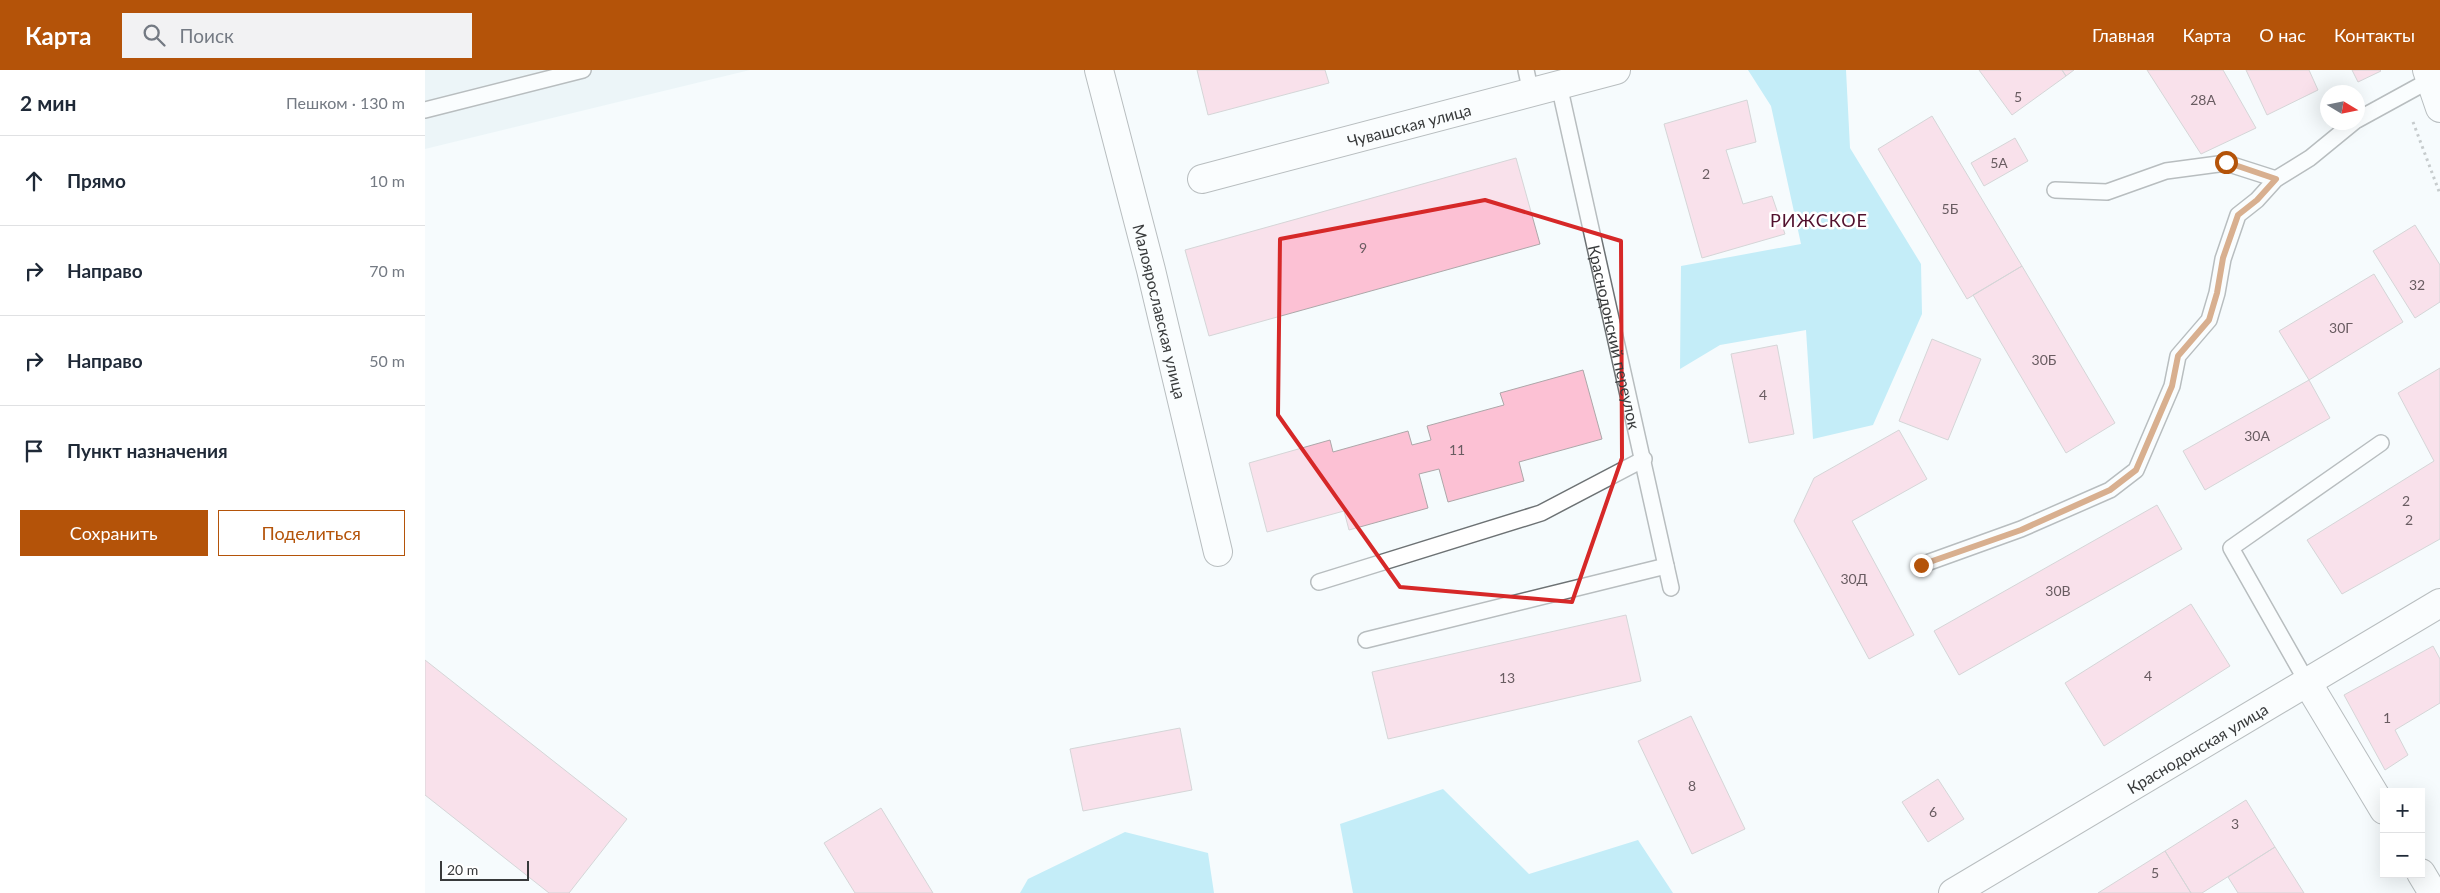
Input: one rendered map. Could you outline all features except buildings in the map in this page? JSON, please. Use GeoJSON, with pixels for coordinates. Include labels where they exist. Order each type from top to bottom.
{"type":"FeatureCollection","features":[{"type":"Feature","properties":{"kind":"street","name":"Малоярославская улица"},"geometry":{"type":"LineString","coordinates":[[1099,70],[1151,270],[1218,552]]}},
{"type":"Feature","properties":{"kind":"street","name":"Чувашская улица"},"geometry":{"type":"LineString","coordinates":[[1201,180],[1529,81],[1559,85],[1616,70]]}},
{"type":"Feature","properties":{"kind":"street"},"geometry":{"type":"LineString","coordinates":[[2428,75],[2440,108]]}},
{"type":"Feature","properties":{"kind":"street","name":"Краснодонская улица"},"geometry":{"type":"LineString","coordinates":[[1953,893],[2440,603]]}},
{"type":"Feature","properties":{"kind":"street"},"geometry":{"type":"LineString","coordinates":[[2307,682],[2380,803]]}},
{"type":"Feature","properties":{"kind":"street"},"geometry":{"type":"LineString","coordinates":[[2424,878],[2433,893]]}},
{"type":"Feature","properties":{"kind":"lane"},"geometry":{"type":"LineString","coordinates":[[425,110],[583,70]]}},
{"type":"Feature","properties":{"kind":"lane"},"geometry":{"type":"LineString","coordinates":[[2365,115],[2403,94],[2428,75]]}},
{"type":"Feature","properties":{"kind":"lane","name":"Краснодонский переулок"},"geometry":{"type":"LineString","coordinates":[[1559,85],[1596,258],[1644,459],[1671,588]]}},
{"type":"Feature","properties":{"kind":"lane"},"geometry":{"type":"LineString","coordinates":[[1921,565],[2021,530],[2110,490],[2136,470],[2172,386],[2178,356],[2209,320],[2217,293],[2223,258],[2238,215],[2257,200],[2276,179],[2310,158],[2344,130]]}},
{"type":"Feature","properties":{"kind":"lane"},"geometry":{"type":"LineString","coordinates":[[2055,190],[2107,192],[2165,171],[2226,162],[2276,179]]}},
{"type":"Feature","properties":{"kind":"lane"},"geometry":{"type":"LineString","coordinates":[[2307,682],[2231,548],[2381,443]]}},
{"type":"Feature","properties":{"kind":"lane"},"geometry":{"type":"LineString","coordinates":[[1319,582],[1541,513],[1644,459]]}},
{"type":"Feature","properties":{"kind":"lane"},"geometry":{"type":"LineString","coordinates":[[1366,640],[1666,566]]}},
{"type":"Feature","properties":{"kind":"path"},"geometry":{"type":"LineString","coordinates":[[2403,94],[2440,194]]}},
{"type":"Feature","properties":{"kind":"highlighted area"},"geometry":{"type":"Polygon","coordinates":[[[1485,200],[1621,241],[1622,458],[1572,602],[1400,587],[1278,415],[1280,239],[1485,200]]]}},
{"type":"Feature","properties":{"kind":"shaded area"},"geometry":{"type":"Polygon","coordinates":[[[425,70],[750,70],[425,149],[425,70]]]}},
{"type":"Feature","properties":{"kind":"shaded area"},"geometry":{"type":"Polygon","coordinates":[[[1748,70],[1846,70],[1850,148],[1921,264],[1922,314],[1873,425],[1813,439],[1806,330],[1720,345],[1680,369],[1681,266],[1801,244],[1771,106],[1748,70]]]}},
{"type":"Feature","properties":{"kind":"shaded area"},"geometry":{"type":"Polygon","coordinates":[[[1443,789],[1529,874],[1638,840],[1673,893],[1353,893],[1340,824],[1443,789]]]}},
{"type":"Feature","properties":{"kind":"shaded area"},"geometry":{"type":"Polygon","coordinates":[[[1125,832],[1208,853],[1214,893],[1020,893],[1028,879],[1125,832]]]}},
{"type":"Feature","properties":{"kind":"district","name":"РИЖСКОЕ"},"geometry":{"type":"Point","coordinates":[1819,220]}},
{"type":"Feature","properties":{"kind":"route"},"geometry":{"type":"LineString","coordinates":[[1921,565],[2021,530],[2110,490],[2136,470],[2172,386],[2178,356],[2209,320],[2217,293],[2223,258],[2238,215],[2257,200],[2276,179],[2226,162]]}}]}
